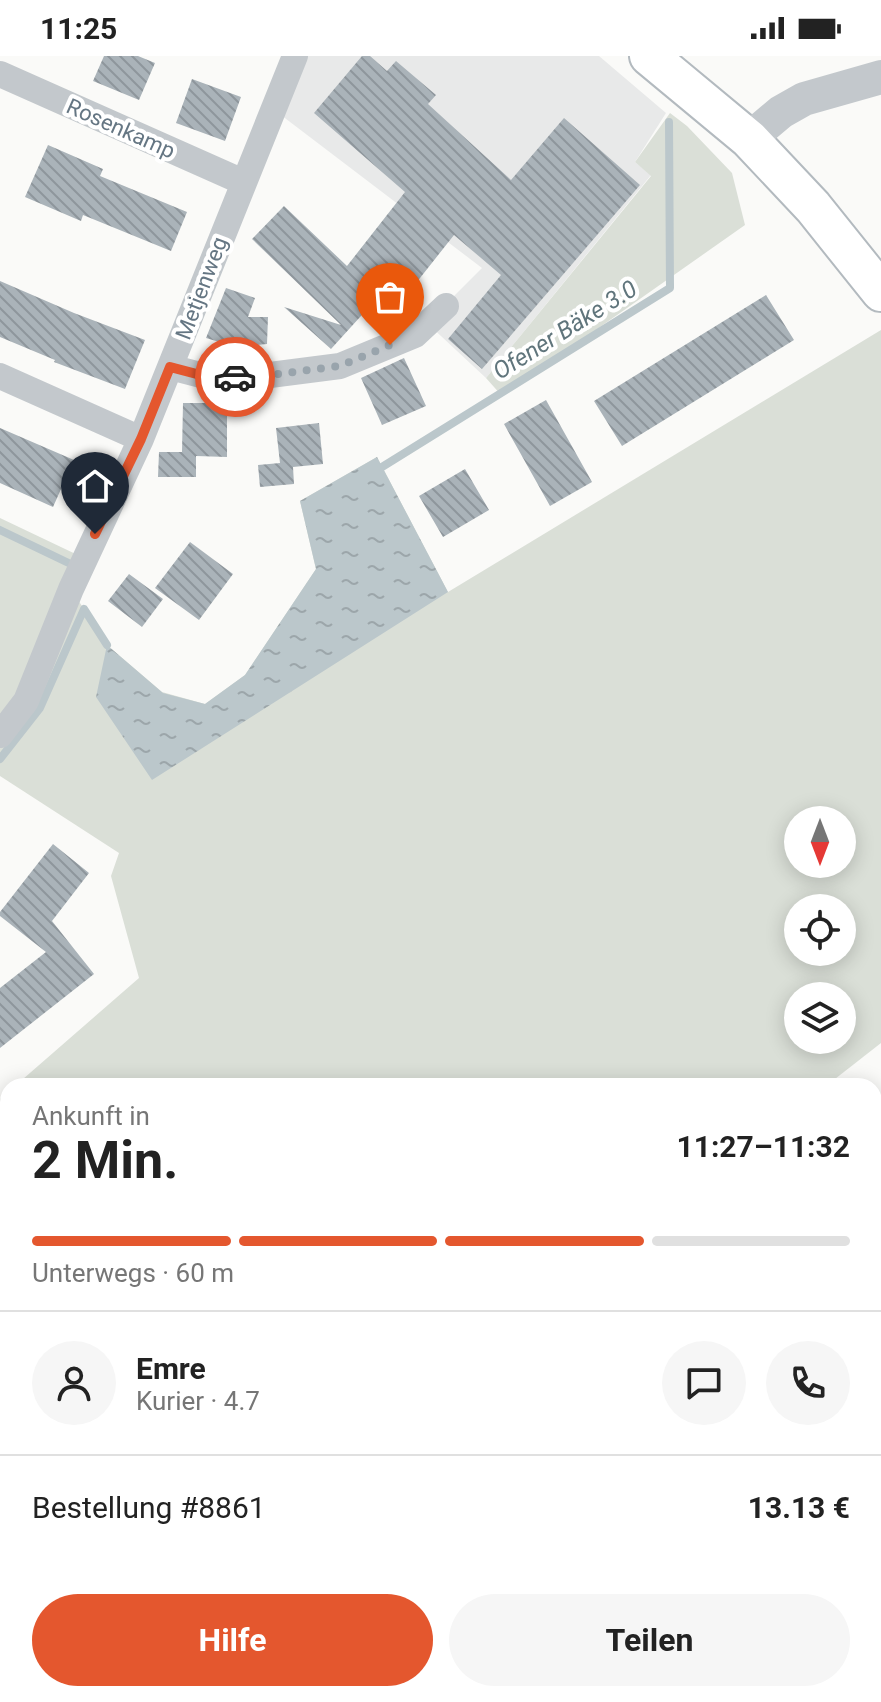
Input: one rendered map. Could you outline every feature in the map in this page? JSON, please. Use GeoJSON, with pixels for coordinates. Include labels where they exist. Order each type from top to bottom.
{"type":"FeatureCollection","features":[{"type":"Feature","properties":{"kind":"main road"},"geometry":{"type":"LineString","coordinates":[[649,56],[749,139],[813,207],[881,292]]}},
{"type":"Feature","properties":{"kind":"street","name":"Metjenweg"},"geometry":{"type":"LineString","coordinates":[[0,735],[26,701],[71,589],[141,439],[295,56]]}},
{"type":"Feature","properties":{"kind":"street","name":"Rosenkamp"},"geometry":{"type":"LineString","coordinates":[[0,74],[243,182]]}},
{"type":"Feature","properties":{"kind":"street"},"geometry":{"type":"LineString","coordinates":[[749,139],[781,112],[804,99],[881,77]]}},
{"type":"Feature","properties":{"kind":"street"},"geometry":{"type":"LineString","coordinates":[[170,367],[212,378],[270,375],[340,366],[415,335],[446,306]]}},
{"type":"Feature","properties":{"kind":"street"},"geometry":{"type":"LineString","coordinates":[[0,376],[141,439]]}},
{"type":"Feature","properties":{"kind":"shaded area"},"geometry":{"type":"Polygon","coordinates":[[[298,56],[599,56],[666,113],[635,162],[651,175],[486,378],[427,323],[482,268],[273,109],[298,56]]]}},
{"type":"Feature","properties":{"kind":"shaded area"},"geometry":{"type":"Polygon","coordinates":[[[670,113],[687,126],[732,173],[745,225],[502,396],[486,378],[651,176],[635,162],[670,113]]]}},
{"type":"Feature","properties":{"kind":"shaded area"},"geometry":{"type":"Polygon","coordinates":[[[881,330],[881,1043],[836,1078],[24,1078],[139,978],[111,876],[119,853],[0,776],[0,518],[84,558],[71,589],[107,645],[162,692],[205,704],[245,675],[316,569],[300,501],[377,457],[448,592],[881,330]]]}},
{"type":"Feature","properties":{"kind":"water"},"geometry":{"type":"Polygon","coordinates":[[[377,457],[448,592],[152,780],[96,697],[107,645],[163,693],[205,704],[245,675],[316,569],[300,501],[377,457]]]}},
{"type":"Feature","properties":{"kind":"building"},"geometry":{"type":"Polygon","coordinates":[[[104,56],[138,56],[155,63],[139,100],[93,81],[104,56]]]}},
{"type":"Feature","properties":{"kind":"building"},"geometry":{"type":"Polygon","coordinates":[[[362,56],[370,56],[387,71],[396,61],[436,95],[428,104],[511,180],[564,118],[640,185],[482,369],[448,339],[501,275],[454,235],[405,297],[390,284],[331,349],[284,307],[341,325],[252,239],[284,206],[347,266],[405,192],[314,113],[362,56]]]}},
{"type":"Feature","properties":{"kind":"building"},"geometry":{"type":"Polygon","coordinates":[[[192,79],[241,97],[225,141],[176,123],[192,79]]]}},
{"type":"Feature","properties":{"kind":"building"},"geometry":{"type":"Polygon","coordinates":[[[48,145],[103,169],[100,176],[187,212],[171,251],[83,215],[81,221],[25,197],[48,145]]]}},
{"type":"Feature","properties":{"kind":"building"},"geometry":{"type":"Polygon","coordinates":[[[0,281],[145,340],[125,389],[0,337],[0,281]]]}},
{"type":"Feature","properties":{"kind":"building"},"geometry":{"type":"Polygon","coordinates":[[[226,288],[255,298],[248,317],[268,317],[267,344],[236,347],[206,338],[226,288]]]}},
{"type":"Feature","properties":{"kind":"building"},"geometry":{"type":"Polygon","coordinates":[[[766,295],[794,340],[622,446],[594,401],[766,295]]]}},
{"type":"Feature","properties":{"kind":"building"},"geometry":{"type":"Polygon","coordinates":[[[404,358],[426,406],[382,425],[361,378],[404,358]]]}},
{"type":"Feature","properties":{"kind":"building"},"geometry":{"type":"Polygon","coordinates":[[[546,400],[592,482],[550,506],[504,424],[546,400]]]}},
{"type":"Feature","properties":{"kind":"building"},"geometry":{"type":"Polygon","coordinates":[[[183,403],[227,403],[227,457],[196,456],[196,477],[158,477],[159,452],[182,452],[183,403]]]}},
{"type":"Feature","properties":{"kind":"building"},"geometry":{"type":"Polygon","coordinates":[[[319,423],[323,464],[293,467],[294,484],[260,487],[258,465],[280,463],[276,428],[319,423]]]}},
{"type":"Feature","properties":{"kind":"building"},"geometry":{"type":"Polygon","coordinates":[[[0,428],[74,460],[53,507],[0,483],[0,428]]]}},
{"type":"Feature","properties":{"kind":"building"},"geometry":{"type":"Polygon","coordinates":[[[465,469],[489,510],[443,537],[419,496],[465,469]]]}},
{"type":"Feature","properties":{"kind":"building"},"geometry":{"type":"Polygon","coordinates":[[[190,542],[233,574],[199,620],[155,588],[190,542]]]}},
{"type":"Feature","properties":{"kind":"building"},"geometry":{"type":"Polygon","coordinates":[[[129,574],[163,599],[142,627],[108,601],[129,574]]]}},
{"type":"Feature","properties":{"kind":"building"},"geometry":{"type":"Polygon","coordinates":[[[53,844],[89,873],[52,921],[94,974],[0,1048],[0,988],[46,952],[0,916],[0,912],[53,844]]]}},
{"type":"Feature","properties":{"kind":"waterway","name":"Ofener Bäke 3.0"},"geometry":{"type":"LineString","coordinates":[[382,467],[670,288],[669,122]]}},
{"type":"Feature","properties":{"kind":"waterway"},"geometry":{"type":"LineString","coordinates":[[0,530],[79,568]]}},
{"type":"Feature","properties":{"kind":"waterway"},"geometry":{"type":"LineString","coordinates":[[0,759],[40,708],[84,609],[107,645]]}},
{"type":"Feature","properties":{"kind":"way so far"},"geometry":{"type":"LineString","coordinates":[[235,377],[340,366],[390,345]]}},
{"type":"Feature","properties":{"kind":"route"},"geometry":{"type":"LineString","coordinates":[[95,534],[141,439],[170,367],[212,378],[235,377]]}}]}
